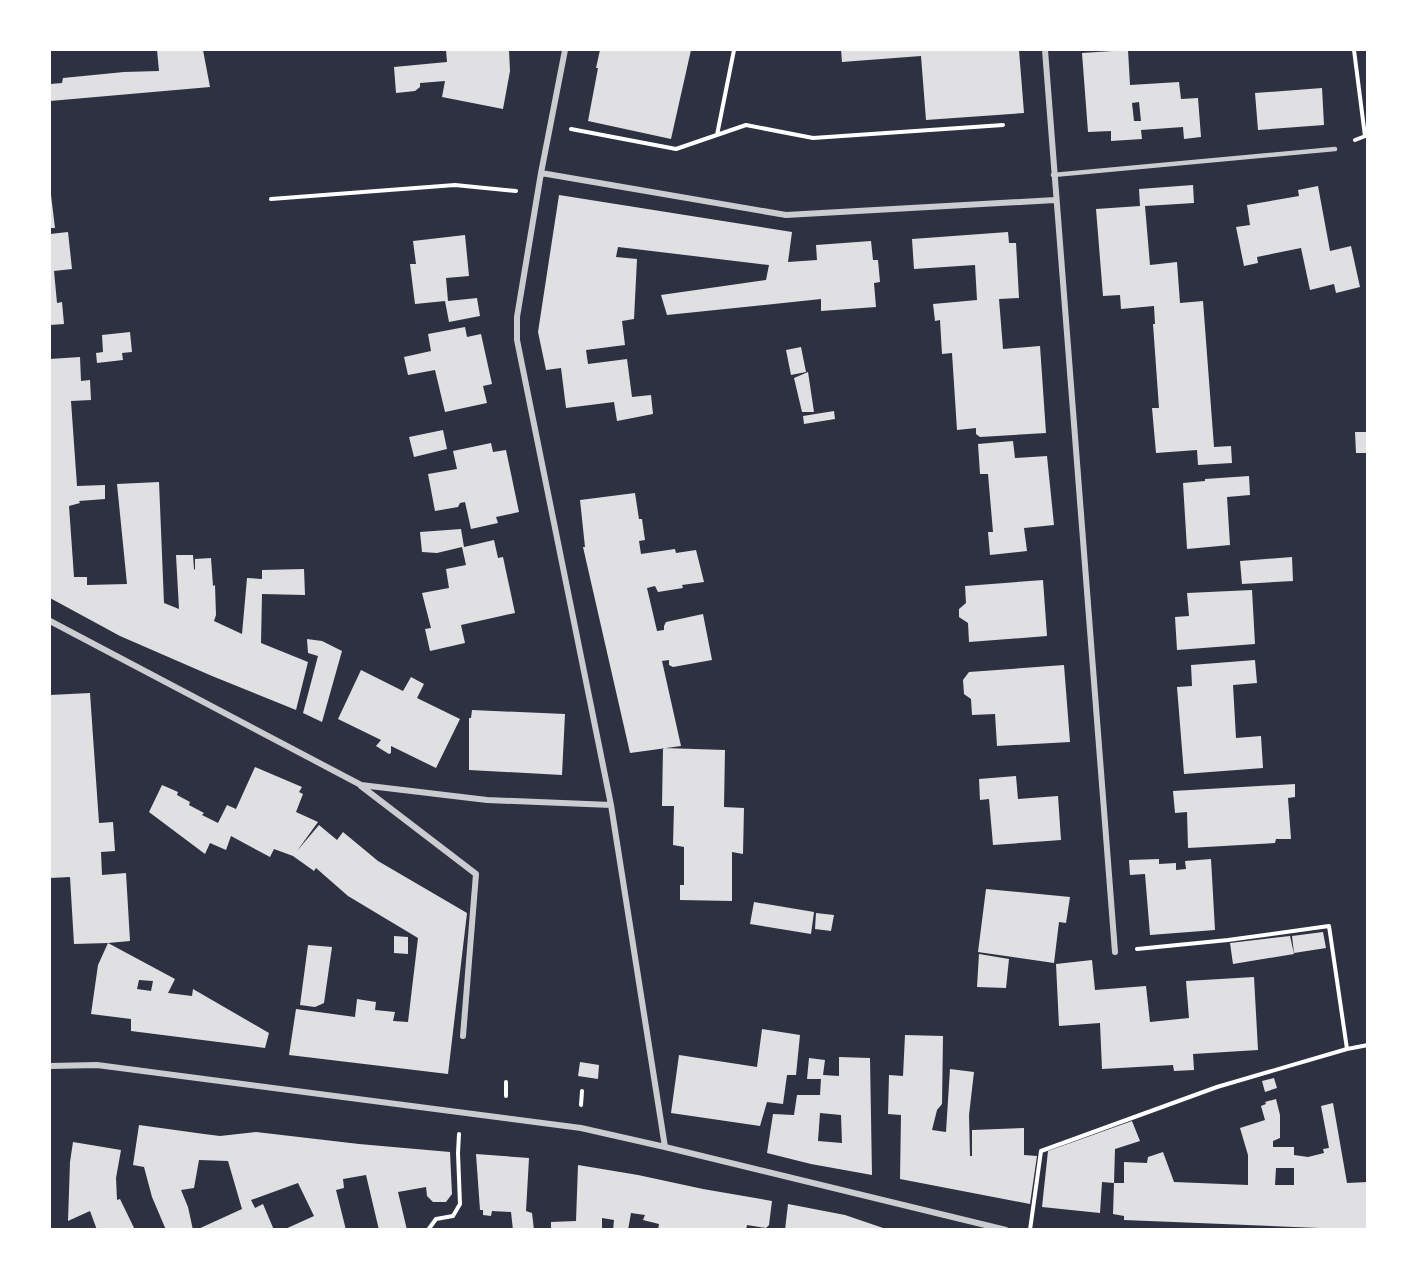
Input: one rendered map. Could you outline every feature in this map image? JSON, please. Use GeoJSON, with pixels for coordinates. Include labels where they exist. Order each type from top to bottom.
{"type":"FeatureCollection","features":[{"type":"Feature","properties":{"kind":"street"},"geometry":{"type":"LineString","coordinates":[[565,50],[537,194],[517,317],[517,339],[610,805],[665,1147]]}},
{"type":"Feature","properties":{"kind":"street"},"geometry":{"type":"LineString","coordinates":[[1044,50],[1115,952]]}},
{"type":"Feature","properties":{"kind":"street"},"geometry":{"type":"LineString","coordinates":[[541,172],[786,215],[1055,200]]}},
{"type":"Feature","properties":{"kind":"street"},"geometry":{"type":"LineString","coordinates":[[50,621],[361,785],[476,874],[463,1036]]}},
{"type":"Feature","properties":{"kind":"street"},"geometry":{"type":"LineString","coordinates":[[361,785],[487,800],[610,805]]}},
{"type":"Feature","properties":{"kind":"street"},"geometry":{"type":"LineString","coordinates":[[50,1066],[97,1065],[581,1128],[1006,1230]]}},
{"type":"Feature","properties":{"kind":"lane"},"geometry":{"type":"LineString","coordinates":[[1053,175],[1335,149]]}},
{"type":"Feature","properties":{"kind":"path"},"geometry":{"type":"LineString","coordinates":[[717,135],[734,50]]}},
{"type":"Feature","properties":{"kind":"path"},"geometry":{"type":"LineString","coordinates":[[1354,50],[1365,136]]}},
{"type":"Feature","properties":{"kind":"path"},"geometry":{"type":"LineString","coordinates":[[550,124],[676,149],[746,125],[813,138],[1003,124]]}},
{"type":"Feature","properties":{"kind":"path"},"geometry":{"type":"LineString","coordinates":[[271,199],[455,185],[537,194]]}},
{"type":"Feature","properties":{"kind":"path"},"geometry":{"type":"LineString","coordinates":[[1115,952],[1329,926],[1347,1050]]}},
{"type":"Feature","properties":{"kind":"path"},"geometry":{"type":"LineString","coordinates":[[1030,1230],[1041,1151],[1217,1087],[1368,1045]]}},
{"type":"Feature","properties":{"kind":"path"},"geometry":{"type":"LineString","coordinates":[[428,1230],[436,1219],[453,1216],[460,1204],[458,1153],[461,1112]]}},
{"type":"Feature","properties":{"kind":"building"},"geometry":{"type":"Polygon","coordinates":[[[157,50],[203,50],[210,87],[50,101],[50,84],[62,83],[63,78],[159,71],[157,50]]]}},
{"type":"Feature","properties":{"kind":"building"},"geometry":{"type":"Polygon","coordinates":[[[446,50],[509,50],[510,71],[503,109],[442,97],[445,81],[420,83],[420,87],[415,91],[396,93],[394,67],[447,62],[446,50]]]}},
{"type":"Feature","properties":{"kind":"building"},"geometry":{"type":"Polygon","coordinates":[[[600,50],[691,50],[671,139],[588,121],[600,50]]]}},
{"type":"Feature","properties":{"kind":"building"},"geometry":{"type":"Polygon","coordinates":[[[841,50],[1019,50],[1024,113],[926,120],[921,56],[842,62],[841,50]]]}},
{"type":"Feature","properties":{"kind":"building"},"geometry":{"type":"Polygon","coordinates":[[[1128,50],[1130,85],[1179,82],[1181,99],[1198,98],[1201,137],[1184,139],[1183,127],[1141,130],[1142,139],[1111,141],[1111,131],[1088,132],[1082,53],[1128,50]],[[1139,102],[1132,103],[1134,121],[1141,121],[1139,102]]]}},
{"type":"Feature","properties":{"kind":"building"},"geometry":{"type":"Polygon","coordinates":[[[1322,88],[1324,125],[1258,130],[1255,93],[1322,88]]]}},
{"type":"Feature","properties":{"kind":"building"},"geometry":{"type":"Polygon","coordinates":[[[1193,185],[1194,203],[1145,206],[1150,265],[1177,262],[1180,303],[1203,301],[1214,447],[1231,446],[1232,463],[1198,465],[1197,450],[1156,453],[1152,408],[1159,408],[1153,324],[1155,324],[1154,306],[1121,309],[1120,295],[1103,296],[1096,209],[1140,206],[1139,189],[1193,185]]]}},
{"type":"Feature","properties":{"kind":"building"},"geometry":{"type":"Polygon","coordinates":[[[1318,186],[1330,251],[1351,246],[1360,287],[1336,293],[1334,284],[1310,290],[1301,248],[1257,257],[1258,263],[1244,266],[1236,227],[1250,225],[1247,205],[1299,196],[1298,190],[1318,186]]]}},
{"type":"Feature","properties":{"kind":"building"},"geometry":{"type":"Polygon","coordinates":[[[51,195],[55,228],[50,228],[51,195]]]}},
{"type":"Feature","properties":{"kind":"building"},"geometry":{"type":"Polygon","coordinates":[[[559,195],[792,232],[788,262],[817,260],[816,245],[871,241],[873,260],[878,260],[880,282],[874,283],[876,307],[821,311],[821,299],[667,315],[661,295],[766,280],[769,265],[618,247],[616,257],[637,259],[634,319],[622,321],[625,345],[586,350],[588,364],[627,359],[632,397],[651,395],[653,414],[617,421],[614,402],[566,408],[561,368],[546,370],[538,332],[559,195]]]}},
{"type":"Feature","properties":{"kind":"building"},"geometry":{"type":"Polygon","coordinates":[[[68,232],[72,269],[54,271],[57,303],[62,302],[64,324],[50,325],[50,234],[68,232]]]}},
{"type":"Feature","properties":{"kind":"building"},"geometry":{"type":"Polygon","coordinates":[[[1008,232],[1009,243],[1016,243],[1019,298],[999,299],[1003,349],[1040,346],[1046,433],[980,437],[976,434],[976,428],[957,430],[952,353],[942,354],[940,320],[935,321],[933,304],[977,300],[975,265],[914,269],[912,239],[1008,232]]]}},
{"type":"Feature","properties":{"kind":"building"},"geometry":{"type":"Polygon","coordinates":[[[465,235],[469,276],[446,278],[448,301],[477,298],[480,316],[449,322],[445,301],[415,304],[410,264],[416,264],[413,241],[465,235]]]}},
{"type":"Feature","properties":{"kind":"building"},"geometry":{"type":"Polygon","coordinates":[[[465,327],[467,337],[481,334],[492,384],[483,386],[487,403],[445,412],[435,370],[408,375],[404,357],[431,351],[428,334],[465,327]]]}},
{"type":"Feature","properties":{"kind":"building"},"geometry":{"type":"Polygon","coordinates":[[[130,332],[132,352],[122,353],[123,360],[97,363],[96,353],[103,352],[102,335],[130,332]]]}},
{"type":"Feature","properties":{"kind":"building"},"geometry":{"type":"Polygon","coordinates":[[[801,347],[806,372],[791,375],[786,350],[801,347]]]}},
{"type":"Feature","properties":{"kind":"building"},"geometry":{"type":"Polygon","coordinates":[[[80,357],[81,381],[90,380],[91,400],[71,401],[77,486],[105,485],[105,499],[79,501],[80,503],[69,506],[74,577],[87,577],[87,585],[127,584],[117,484],[159,482],[164,603],[179,609],[176,555],[193,555],[195,570],[195,559],[211,558],[213,586],[215,585],[216,615],[214,621],[242,634],[247,578],[262,579],[262,570],[304,569],[305,595],[262,594],[261,643],[308,662],[296,710],[120,636],[50,598],[50,359],[80,357]]]}},
{"type":"Feature","properties":{"kind":"building"},"geometry":{"type":"Polygon","coordinates":[[[808,372],[814,412],[802,412],[794,378],[808,372]]]}},
{"type":"Feature","properties":{"kind":"building"},"geometry":{"type":"Polygon","coordinates":[[[834,411],[835,419],[804,424],[803,416],[834,411]]]}},
{"type":"Feature","properties":{"kind":"building"},"geometry":{"type":"Polygon","coordinates":[[[443,430],[447,449],[414,457],[409,437],[443,430]]]}},
{"type":"Feature","properties":{"kind":"building"},"geometry":{"type":"Polygon","coordinates":[[[1355,432],[1368,432],[1368,453],[1356,453],[1355,432]]]}},
{"type":"Feature","properties":{"kind":"building"},"geometry":{"type":"Polygon","coordinates":[[[1013,441],[1015,458],[1047,456],[1054,525],[1024,528],[1027,551],[990,555],[988,532],[993,532],[988,474],[980,474],[978,444],[1013,441]]]}},
{"type":"Feature","properties":{"kind":"building"},"geometry":{"type":"Polygon","coordinates":[[[491,443],[493,452],[506,450],[519,512],[496,517],[498,523],[471,529],[465,502],[460,503],[458,507],[435,511],[428,474],[457,469],[453,451],[491,443]]]}},
{"type":"Feature","properties":{"kind":"building"},"geometry":{"type":"Polygon","coordinates":[[[1249,476],[1250,495],[1227,497],[1230,545],[1187,549],[1183,483],[1249,476]]]}},
{"type":"Feature","properties":{"kind":"building"},"geometry":{"type":"Polygon","coordinates":[[[635,493],[645,540],[639,541],[641,554],[675,549],[676,553],[696,550],[704,582],[658,592],[655,586],[647,588],[657,631],[664,630],[666,622],[703,614],[712,660],[673,667],[669,665],[669,660],[662,661],[681,746],[630,753],[583,547],[585,547],[580,500],[635,493]]]}},
{"type":"Feature","properties":{"kind":"building"},"geometry":{"type":"Polygon","coordinates":[[[461,529],[464,547],[494,540],[498,558],[503,557],[515,613],[461,625],[465,643],[430,651],[425,629],[431,628],[422,593],[449,588],[446,569],[466,565],[462,547],[437,553],[422,552],[420,532],[461,529]]]}},
{"type":"Feature","properties":{"kind":"building"},"geometry":{"type":"Polygon","coordinates":[[[1292,557],[1293,581],[1242,584],[1240,561],[1292,557]]]}},
{"type":"Feature","properties":{"kind":"building"},"geometry":{"type":"Polygon","coordinates":[[[1043,580],[1047,636],[969,642],[968,623],[959,617],[959,609],[966,603],[965,586],[1043,580]]]}},
{"type":"Feature","properties":{"kind":"building"},"geometry":{"type":"Polygon","coordinates":[[[1252,590],[1255,644],[1177,650],[1175,617],[1189,616],[1187,593],[1252,590]]]}},
{"type":"Feature","properties":{"kind":"building"},"geometry":{"type":"Polygon","coordinates":[[[307,639],[322,641],[342,651],[322,722],[303,713],[318,656],[308,653],[307,639]]]}},
{"type":"Feature","properties":{"kind":"building"},"geometry":{"type":"Polygon","coordinates":[[[1255,660],[1257,683],[1233,685],[1236,738],[1261,736],[1263,768],[1184,774],[1177,687],[1192,686],[1191,665],[1255,660]]]}},
{"type":"Feature","properties":{"kind":"building"},"geometry":{"type":"Polygon","coordinates":[[[1064,665],[1070,742],[997,746],[995,714],[972,715],[971,699],[964,694],[963,680],[969,672],[1064,665]]]}},
{"type":"Feature","properties":{"kind":"building"},"geometry":{"type":"Polygon","coordinates":[[[361,670],[403,691],[411,677],[424,684],[417,698],[460,719],[436,768],[391,746],[389,754],[376,746],[381,740],[338,719],[361,670]]]}},
{"type":"Feature","properties":{"kind":"building"},"geometry":{"type":"Polygon","coordinates":[[[90,693],[99,823],[113,822],[115,851],[101,852],[102,875],[126,873],[130,941],[74,944],[70,877],[50,878],[50,695],[90,693]]]}},
{"type":"Feature","properties":{"kind":"building"},"geometry":{"type":"Polygon","coordinates":[[[472,710],[565,714],[562,775],[469,770],[469,718],[471,718],[472,710]]]}},
{"type":"Feature","properties":{"kind":"building"},"geometry":{"type":"Polygon","coordinates":[[[663,748],[725,750],[724,807],[744,808],[743,854],[732,852],[732,901],[680,900],[680,885],[684,885],[684,847],[673,845],[674,806],[662,806],[663,748]]]}},
{"type":"Feature","properties":{"kind":"building"},"geometry":{"type":"Polygon","coordinates":[[[255,767],[302,787],[299,792],[303,794],[296,812],[318,822],[297,851],[319,825],[337,840],[343,832],[378,861],[467,913],[448,1074],[289,1055],[296,1009],[355,1017],[357,999],[376,1002],[375,1010],[395,1012],[393,1021],[408,1022],[418,938],[348,896],[316,868],[314,871],[293,856],[274,849],[270,857],[231,836],[226,850],[210,843],[205,854],[149,812],[162,785],[178,792],[177,795],[190,802],[189,805],[218,823],[227,805],[236,809],[255,767]]]}},
{"type":"Feature","properties":{"kind":"building"},"geometry":{"type":"Polygon","coordinates":[[[1016,776],[1018,799],[1058,796],[1061,840],[993,845],[989,799],[980,800],[979,779],[1016,776]]]}},
{"type":"Feature","properties":{"kind":"building"},"geometry":{"type":"Polygon","coordinates":[[[1295,784],[1295,797],[1288,798],[1291,839],[1276,839],[1275,843],[1188,848],[1187,812],[1175,813],[1173,791],[1295,784]]]}},
{"type":"Feature","properties":{"kind":"building"},"geometry":{"type":"Polygon","coordinates":[[[1159,859],[1159,864],[1176,863],[1176,870],[1186,869],[1185,861],[1211,859],[1215,930],[1150,935],[1145,874],[1130,875],[1129,860],[1159,859]]]}},
{"type":"Feature","properties":{"kind":"building"},"geometry":{"type":"Polygon","coordinates":[[[986,889],[1070,897],[1066,923],[1059,922],[1054,963],[978,952],[986,889]]]}},
{"type":"Feature","properties":{"kind":"building"},"geometry":{"type":"Polygon","coordinates":[[[754,902],[814,912],[811,934],[750,924],[754,902]]]}},
{"type":"Feature","properties":{"kind":"building"},"geometry":{"type":"Polygon","coordinates":[[[816,913],[834,915],[831,931],[815,929],[816,913]]]}},
{"type":"Feature","properties":{"kind":"building"},"geometry":{"type":"Polygon","coordinates":[[[1323,932],[1326,948],[1294,953],[1292,936],[1323,932]]]}},
{"type":"Feature","properties":{"kind":"building"},"geometry":{"type":"Polygon","coordinates":[[[394,936],[408,937],[408,954],[394,953],[394,936]]]}},
{"type":"Feature","properties":{"kind":"building"},"geometry":{"type":"Polygon","coordinates":[[[1290,936],[1294,954],[1233,964],[1230,943],[1290,936]]]}},
{"type":"Feature","properties":{"kind":"building"},"geometry":{"type":"Polygon","coordinates":[[[108,943],[175,979],[168,993],[192,996],[193,989],[269,1033],[265,1048],[131,1031],[131,1019],[91,1014],[98,965],[108,943]],[[139,980],[137,989],[151,991],[153,981],[139,980]]]}},
{"type":"Feature","properties":{"kind":"building"},"geometry":{"type":"Polygon","coordinates":[[[308,945],[332,947],[324,1003],[315,1007],[300,1005],[308,945]]]}},
{"type":"Feature","properties":{"kind":"building"},"geometry":{"type":"Polygon","coordinates":[[[979,954],[1009,959],[1006,988],[977,987],[979,954]]]}},
{"type":"Feature","properties":{"kind":"building"},"geometry":{"type":"Polygon","coordinates":[[[1092,960],[1095,990],[1146,986],[1150,1022],[1189,1018],[1186,981],[1254,977],[1258,1050],[1193,1054],[1194,1070],[1174,1071],[1173,1065],[1102,1069],[1100,1023],[1059,1026],[1056,964],[1092,960]]]}},
{"type":"Feature","properties":{"kind":"building"},"geometry":{"type":"Polygon","coordinates":[[[762,1029],[800,1035],[796,1075],[787,1075],[783,1104],[767,1102],[760,1126],[671,1113],[679,1055],[757,1067],[762,1029]]]}},
{"type":"Feature","properties":{"kind":"building"},"geometry":{"type":"Polygon","coordinates":[[[905,1035],[943,1036],[942,1104],[937,1110],[932,1130],[946,1132],[950,1069],[974,1072],[969,1115],[970,1156],[972,1156],[972,1130],[1024,1128],[1024,1155],[1037,1156],[1030,1204],[900,1179],[901,1115],[888,1114],[889,1075],[903,1076],[905,1035]]]}},
{"type":"Feature","properties":{"kind":"building"},"geometry":{"type":"Polygon","coordinates":[[[839,1057],[870,1058],[872,1175],[767,1153],[773,1114],[794,1115],[797,1095],[820,1095],[821,1079],[807,1079],[809,1058],[825,1060],[823,1075],[839,1076],[839,1057]],[[820,1113],[818,1141],[842,1143],[841,1115],[820,1113]]]}},
{"type":"Feature","properties":{"kind":"building"},"geometry":{"type":"Polygon","coordinates":[[[580,1062],[599,1065],[598,1079],[578,1076],[580,1062]]]}},
{"type":"Feature","properties":{"kind":"building"},"geometry":{"type":"Polygon","coordinates":[[[1274,1078],[1277,1088],[1265,1092],[1262,1081],[1274,1078]]]}},
{"type":"Feature","properties":{"kind":"building"},"geometry":{"type":"Polygon","coordinates":[[[1276,1099],[1280,1115],[1280,1138],[1273,1141],[1273,1147],[1294,1147],[1294,1155],[1308,1157],[1324,1153],[1323,1149],[1329,1148],[1321,1106],[1333,1103],[1347,1183],[1368,1182],[1368,1230],[1124,1220],[1124,1216],[1113,1214],[1114,1183],[1124,1183],[1124,1162],[1147,1163],[1148,1157],[1163,1152],[1174,1182],[1248,1185],[1248,1155],[1240,1128],[1265,1120],[1261,1106],[1266,1104],[1265,1102],[1276,1099]],[[1276,1168],[1275,1185],[1294,1185],[1294,1168],[1276,1168]]]}},
{"type":"Feature","properties":{"kind":"building"},"geometry":{"type":"Polygon","coordinates":[[[1132,1121],[1140,1141],[1115,1149],[1114,1183],[1102,1182],[1100,1213],[1042,1207],[1048,1151],[1132,1121]]]}},
{"type":"Feature","properties":{"kind":"building"},"geometry":{"type":"Polygon","coordinates":[[[139,1125],[220,1136],[256,1132],[450,1152],[452,1194],[446,1202],[433,1202],[427,1196],[426,1187],[398,1192],[407,1230],[379,1230],[366,1175],[343,1179],[344,1188],[336,1190],[346,1230],[283,1230],[314,1216],[298,1183],[251,1200],[255,1208],[263,1204],[274,1230],[196,1230],[242,1209],[228,1161],[199,1160],[194,1188],[181,1190],[188,1207],[193,1230],[166,1230],[152,1197],[144,1167],[133,1165],[139,1125]]]}},
{"type":"Feature","properties":{"kind":"building"},"geometry":{"type":"Polygon","coordinates":[[[73,1142],[121,1150],[116,1178],[117,1200],[120,1199],[135,1230],[97,1230],[90,1211],[68,1221],[73,1142]]]}},
{"type":"Feature","properties":{"kind":"building"},"geometry":{"type":"Polygon","coordinates":[[[476,1154],[529,1158],[526,1211],[532,1213],[534,1230],[513,1230],[511,1212],[492,1211],[491,1216],[483,1215],[483,1210],[480,1210],[476,1154]]]}},
{"type":"Feature","properties":{"kind":"building"},"geometry":{"type":"Polygon","coordinates":[[[578,1165],[772,1201],[769,1225],[766,1228],[747,1225],[746,1230],[658,1230],[659,1224],[643,1220],[645,1215],[631,1213],[628,1230],[613,1230],[614,1220],[602,1218],[602,1230],[551,1230],[551,1222],[576,1221],[578,1165]]]}},
{"type":"Feature","properties":{"kind":"building"},"geometry":{"type":"Polygon","coordinates":[[[788,1204],[845,1215],[889,1230],[785,1230],[788,1204]]]}}]}
